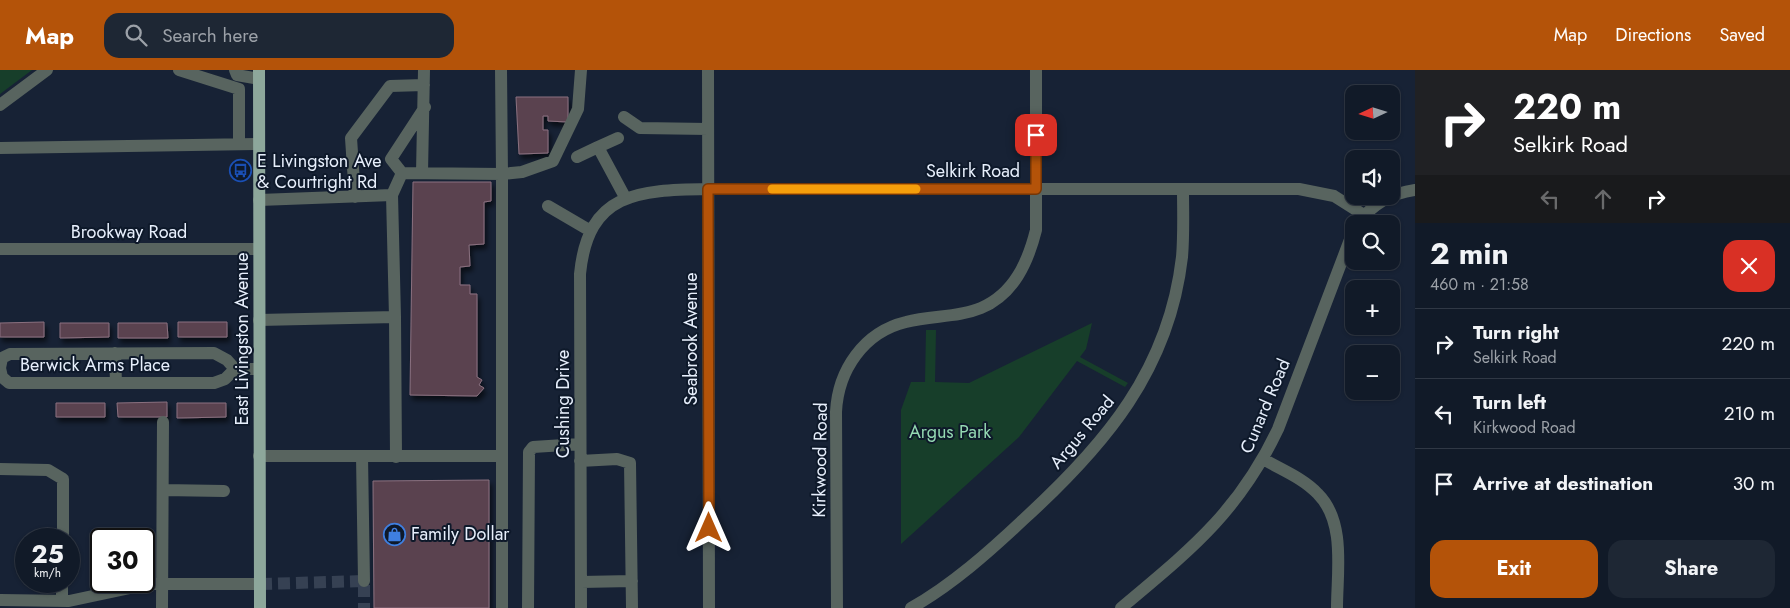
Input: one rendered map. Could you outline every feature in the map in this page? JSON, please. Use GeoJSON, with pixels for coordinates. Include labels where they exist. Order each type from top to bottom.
{"type":"FeatureCollection","features":[{"type":"Feature","properties":{"kind":"main road","name":"East Livingston Avenue"},"geometry":{"type":"LineString","coordinates":[[259,75],[260,608]]}},
{"type":"Feature","properties":{"kind":"street"},"geometry":{"type":"LineString","coordinates":[[0,105],[47,70]]}},
{"type":"Feature","properties":{"kind":"street"},"geometry":{"type":"LineString","coordinates":[[179,70],[239,89],[239,144]]}},
{"type":"Feature","properties":{"kind":"street"},"geometry":{"type":"LineString","coordinates":[[235,70],[237,75],[259,75]]}},
{"type":"Feature","properties":{"kind":"street"},"geometry":{"type":"LineString","coordinates":[[422,173],[425,107],[424,70]]}},
{"type":"Feature","properties":{"kind":"street"},"geometry":{"type":"LineString","coordinates":[[501,70],[502,608]]}},
{"type":"Feature","properties":{"kind":"street"},"geometry":{"type":"LineString","coordinates":[[402,173],[502,174],[522,172],[553,160],[578,109],[581,70]]}},
{"type":"Feature","properties":{"kind":"street","name":"Seabrook Avenue"},"geometry":{"type":"LineString","coordinates":[[708,70],[709,608]]}},
{"type":"Feature","properties":{"kind":"street","name":"Kirkwood Road"},"geometry":{"type":"LineString","coordinates":[[837,608],[836,412],[837,399],[844,376],[864,345],[884,330],[906,322],[958,315],[983,308],[1003,294],[1020,276],[1030,254],[1036,230],[1036,70]]}},
{"type":"Feature","properties":{"kind":"street"},"geometry":{"type":"LineString","coordinates":[[355,197],[351,138],[390,86],[424,85]]}},
{"type":"Feature","properties":{"kind":"street"},"geometry":{"type":"LineString","coordinates":[[402,173],[391,159],[425,107]]}},
{"type":"Feature","properties":{"kind":"street"},"geometry":{"type":"LineString","coordinates":[[624,117],[640,128],[708,129]]}},
{"type":"Feature","properties":{"kind":"street"},"geometry":{"type":"LineString","coordinates":[[577,157],[618,138]]}},
{"type":"Feature","properties":{"kind":"street"},"geometry":{"type":"LineString","coordinates":[[0,148],[259,144]]}},
{"type":"Feature","properties":{"kind":"street"},"geometry":{"type":"LineString","coordinates":[[598,147],[626,199]]}},
{"type":"Feature","properties":{"kind":"street"},"geometry":{"type":"LineString","coordinates":[[396,457],[392,196],[402,173]]}},
{"type":"Feature","properties":{"kind":"street","name":"Selkirk Road"},"geometry":{"type":"LineString","coordinates":[[609,208],[626,199],[661,189],[1183,189],[1316,191],[1334,196],[1356,215]]}},
{"type":"Feature","properties":{"kind":"street","name":"Argus Road"},"geometry":{"type":"LineString","coordinates":[[911,608],[993,547],[1058,488],[1111,429],[1141,385],[1164,335],[1178,283],[1184,230],[1183,189]]}},
{"type":"Feature","properties":{"kind":"street"},"geometry":{"type":"LineString","coordinates":[[1366,215],[1392,196],[1415,190]]}},
{"type":"Feature","properties":{"kind":"street"},"geometry":{"type":"LineString","coordinates":[[259,200],[392,196]]}},
{"type":"Feature","properties":{"kind":"street"},"geometry":{"type":"LineString","coordinates":[[548,206],[590,230]]}},
{"type":"Feature","properties":{"kind":"street","name":"Cushing Drive"},"geometry":{"type":"LineString","coordinates":[[580,608],[580,274],[582,251],[590,230],[609,208]]}},
{"type":"Feature","properties":{"kind":"street","name":"Brookway Road"},"geometry":{"type":"LineString","coordinates":[[0,249],[259,249]]}},
{"type":"Feature","properties":{"kind":"street","name":"Cunard Road"},"geometry":{"type":"LineString","coordinates":[[1121,608],[1217,524],[1238,498],[1263,460],[1278,429],[1345,252]]}},
{"type":"Feature","properties":{"kind":"street"},"geometry":{"type":"LineString","coordinates":[[259,320],[395,318]]}},
{"type":"Feature","properties":{"kind":"street","name":"Berwick Arms Place"},"geometry":{"type":"LineString","coordinates":[[214,353],[228,360],[235,369],[225,379],[214,382],[9,383],[2,377],[0,368],[2,358],[10,354],[214,353]]}},
{"type":"Feature","properties":{"kind":"street"},"geometry":{"type":"LineString","coordinates":[[115,354],[116,383]]}},
{"type":"Feature","properties":{"kind":"street"},"geometry":{"type":"LineString","coordinates":[[235,369],[259,369]]}},
{"type":"Feature","properties":{"kind":"street"},"geometry":{"type":"LineString","coordinates":[[162,608],[163,422]]}},
{"type":"Feature","properties":{"kind":"street"},"geometry":{"type":"LineString","coordinates":[[528,608],[529,452],[533,447],[542,445],[580,444]]}},
{"type":"Feature","properties":{"kind":"street"},"geometry":{"type":"LineString","coordinates":[[259,456],[502,456]]}},
{"type":"Feature","properties":{"kind":"street"},"geometry":{"type":"LineString","coordinates":[[362,456],[364,581]]}},
{"type":"Feature","properties":{"kind":"street"},"geometry":{"type":"LineString","coordinates":[[580,461],[617,459],[630,463],[632,608]]}},
{"type":"Feature","properties":{"kind":"street"},"geometry":{"type":"LineString","coordinates":[[1263,460],[1308,485],[1326,504],[1337,540],[1337,608]]}},
{"type":"Feature","properties":{"kind":"street"},"geometry":{"type":"LineString","coordinates":[[0,469],[48,470],[63,479],[63,528]]}},
{"type":"Feature","properties":{"kind":"street"},"geometry":{"type":"LineString","coordinates":[[163,490],[224,491]]}},
{"type":"Feature","properties":{"kind":"street"},"geometry":{"type":"LineString","coordinates":[[580,582],[632,581]]}},
{"type":"Feature","properties":{"kind":"street"},"geometry":{"type":"LineString","coordinates":[[0,600],[46,604],[86,598],[137,585],[162,583],[260,584]]}},
{"type":"Feature","properties":{"kind":"street"},"geometry":{"type":"LineString","coordinates":[[62,593],[62,601]]}},
{"type":"Feature","properties":{"kind":"green space"},"geometry":{"type":"Polygon","coordinates":[[[0,70],[32,70],[0,94],[0,70]]]}},
{"type":"Feature","properties":{"kind":"green space","name":"Argus Park"},"geometry":{"type":"Polygon","coordinates":[[[1092,323],[1086,349],[1080,357],[1128,383],[1125,387],[1077,361],[1019,437],[901,544],[901,410],[911,382],[925,382],[926,330],[936,330],[935,382],[969,383],[1092,323]]]}},
{"type":"Feature","properties":{"kind":"building"},"geometry":{"type":"Polygon","coordinates":[[[516,97],[568,97],[568,122],[548,121],[548,116],[543,116],[543,130],[548,130],[548,153],[519,154],[516,97]]]}},
{"type":"Feature","properties":{"kind":"building"},"geometry":{"type":"Polygon","coordinates":[[[413,182],[491,182],[491,201],[484,202],[484,244],[469,245],[470,266],[460,267],[460,285],[470,285],[470,294],[477,294],[477,377],[482,380],[479,385],[484,388],[477,396],[410,395],[413,182]]]}},
{"type":"Feature","properties":{"kind":"building"},"geometry":{"type":"Polygon","coordinates":[[[44,322],[44,337],[0,337],[0,323],[44,322]]]}},
{"type":"Feature","properties":{"kind":"building"},"geometry":{"type":"Polygon","coordinates":[[[178,322],[227,322],[227,337],[178,337],[178,322]]]}},
{"type":"Feature","properties":{"kind":"building"},"geometry":{"type":"Polygon","coordinates":[[[60,323],[109,323],[109,337],[60,338],[60,323]]]}},
{"type":"Feature","properties":{"kind":"building"},"geometry":{"type":"Polygon","coordinates":[[[118,323],[167,323],[168,338],[118,338],[118,323]]]}},
{"type":"Feature","properties":{"kind":"building"},"geometry":{"type":"Polygon","coordinates":[[[167,402],[167,417],[118,417],[117,403],[167,402]]]}},
{"type":"Feature","properties":{"kind":"building"},"geometry":{"type":"Polygon","coordinates":[[[56,403],[105,403],[105,417],[56,417],[56,403]]]}},
{"type":"Feature","properties":{"kind":"building"},"geometry":{"type":"Polygon","coordinates":[[[177,403],[226,403],[226,417],[177,418],[177,403]]]}},
{"type":"Feature","properties":{"kind":"building"},"geometry":{"type":"Polygon","coordinates":[[[489,480],[489,608],[374,608],[373,481],[489,480]]]}},
{"type":"Feature","properties":{"kind":"tunnel"},"geometry":{"type":"LineString","coordinates":[[260,584],[364,581],[364,608]]}},
{"type":"Feature","properties":{"kind":"slow traffic"},"geometry":{"type":"LineString","coordinates":[[772,189],[916,189]]}},
{"type":"Feature","properties":{"kind":"place","name":"E Livingston Ave & Courtright Rd"},"geometry":{"type":"Point","coordinates":[241,171]}},
{"type":"Feature","properties":{"kind":"place","name":"Family Dollar"},"geometry":{"type":"Point","coordinates":[395,534]}},
{"type":"Feature","properties":{"kind":"route"},"geometry":{"type":"LineString","coordinates":[[709,528],[708,189],[1036,189],[1036,135]]}}]}
